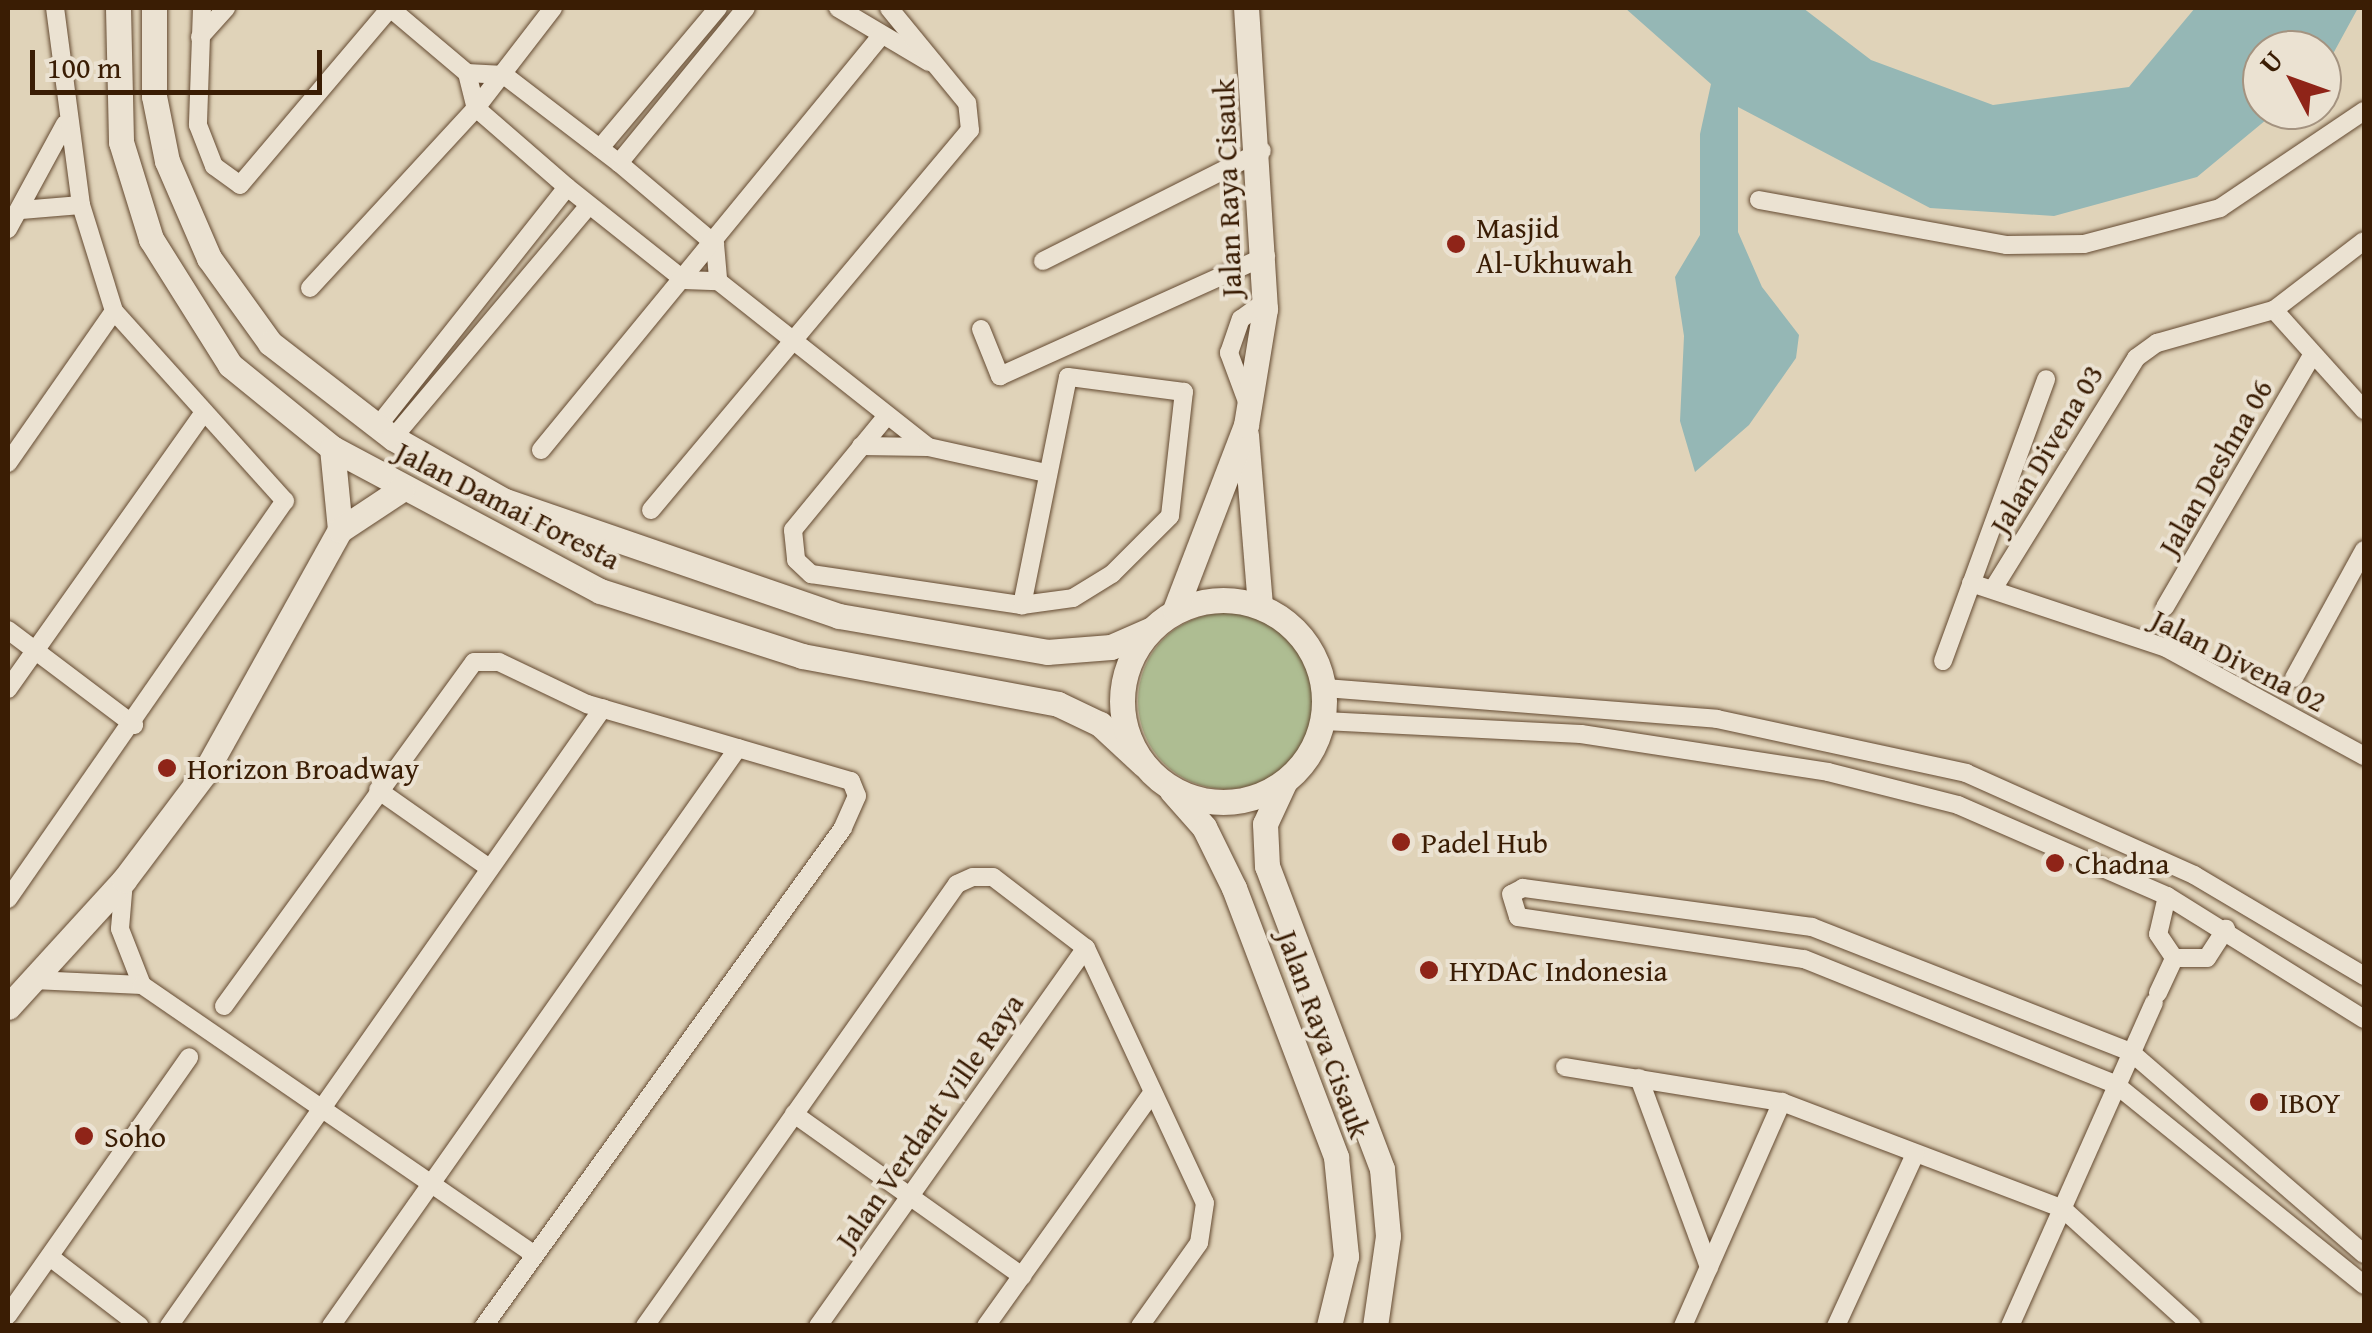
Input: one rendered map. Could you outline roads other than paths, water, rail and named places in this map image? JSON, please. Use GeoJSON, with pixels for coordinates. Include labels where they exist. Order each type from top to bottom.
{"type":"FeatureCollection","features":[{"type":"Feature","properties":{"kind":"main road","name":"Jalan Damai Foresta"},"geometry":{"type":"LineString","coordinates":[[118,8],[121,142],[173,283],[230,365],[332,448],[489,539],[600,591],[802,656],[1058,704],[1100,724],[1143,764]]}},
{"type":"Feature","properties":{"kind":"main road","name":"Jalan Damai Foresta"},"geometry":{"type":"LineString","coordinates":[[154,8],[154,96],[168,161],[209,258],[270,343],[384,433],[505,501],[838,616],[1047,652],[1111,647],[1150,630]]}},
{"type":"Feature","properties":{"kind":"main road","name":"Jalan Raya Cisauk"},"geometry":{"type":"LineString","coordinates":[[1175,610],[1247,416],[1266,301],[1262,150],[1246,8]]}},
{"type":"Feature","properties":{"kind":"main road"},"geometry":{"type":"LineString","coordinates":[[173,283],[209,258]]}},
{"type":"Feature","properties":{"kind":"main road","name":"Jalan Raya Cisauk"},"geometry":{"type":"LineString","coordinates":[[1247,416],[1260,605]]}},
{"type":"Feature","properties":{"kind":"main road"},"geometry":{"type":"LineString","coordinates":[[332,448],[340,530]]}},
{"type":"Feature","properties":{"kind":"main road"},"geometry":{"type":"LineString","coordinates":[[8,1008],[124,880],[204,774],[340,530],[402,489]]}},
{"type":"Feature","properties":{"kind":"main road"},"geometry":{"type":"LineString","coordinates":[[489,539],[505,501]]}},
{"type":"Feature","properties":{"kind":"main road"},"geometry":{"type":"LineString","coordinates":[[1217,598],[1260,605],[1292,624],[1325,688],[1324,721],[1284,783],[1246,800],[1206,802],[1167,786],[1143,764],[1122,710],[1123,681],[1150,630],[1175,610],[1217,598]]}},
{"type":"Feature","properties":{"kind":"main road","name":"Jalan Raya Cisauk"},"geometry":{"type":"LineString","coordinates":[[1284,783],[1265,824],[1267,866],[1382,1169],[1388,1236],[1376,1326]]}},
{"type":"Feature","properties":{"kind":"main road","name":"Jalan Raya Cisauk"},"geometry":{"type":"LineString","coordinates":[[1167,786],[1204,827],[1234,888],[1336,1157],[1346,1256],[1329,1326]]}},
{"type":"Feature","properties":{"kind":"street"},"geometry":{"type":"LineString","coordinates":[[8,899],[134,726],[284,504],[201,416],[114,311],[80,204],[65,124],[55,8]]}},
{"type":"Feature","properties":{"kind":"street"},"geometry":{"type":"LineString","coordinates":[[202,8],[202,141],[214,166],[240,185],[390,8],[467,74],[476,108],[566,187],[684,280],[718,281],[793,337],[885,418],[928,446]]}},
{"type":"Feature","properties":{"kind":"street"},"geometry":{"type":"LineString","coordinates":[[199,37],[226,8]]}},
{"type":"Feature","properties":{"kind":"street"},"geometry":{"type":"LineString","coordinates":[[310,288],[476,108],[553,8]]}},
{"type":"Feature","properties":{"kind":"street"},"geometry":{"type":"LineString","coordinates":[[600,148],[718,8]]}},
{"type":"Feature","properties":{"kind":"street"},"geometry":{"type":"LineString","coordinates":[[838,8],[930,62]]}},
{"type":"Feature","properties":{"kind":"street"},"geometry":{"type":"LineString","coordinates":[[651,510],[970,130],[967,104],[889,8]]}},
{"type":"Feature","properties":{"kind":"street"},"geometry":{"type":"LineString","coordinates":[[619,163],[741,9]]}},
{"type":"Feature","properties":{"kind":"street"},"geometry":{"type":"LineString","coordinates":[[541,450],[881,36]]}},
{"type":"Feature","properties":{"kind":"street"},"geometry":{"type":"LineString","coordinates":[[467,74],[504,75],[619,163],[714,244],[718,281]]}},
{"type":"Feature","properties":{"kind":"street"},"geometry":{"type":"LineString","coordinates":[[1759,200],[2007,245],[2084,244],[2220,208],[2364,110]]}},
{"type":"Feature","properties":{"kind":"street"},"geometry":{"type":"LineString","coordinates":[[8,229],[65,124]]}},
{"type":"Feature","properties":{"kind":"street"},"geometry":{"type":"LineString","coordinates":[[1043,261],[1262,150]]}},
{"type":"Feature","properties":{"kind":"street"},"geometry":{"type":"LineString","coordinates":[[384,433],[414,378],[566,187]]}},
{"type":"Feature","properties":{"kind":"street"},"geometry":{"type":"LineString","coordinates":[[21,210],[80,204]]}},
{"type":"Feature","properties":{"kind":"street"},"geometry":{"type":"LineString","coordinates":[[384,433],[430,392],[589,204]]}},
{"type":"Feature","properties":{"kind":"street","name":"Jalan Divena 03"},"geometry":{"type":"LineString","coordinates":[[1994,589],[2136,358],[2274,310],[2364,240]]}},
{"type":"Feature","properties":{"kind":"street"},"geometry":{"type":"LineString","coordinates":[[981,328],[1000,376],[1266,256]]}},
{"type":"Feature","properties":{"kind":"street"},"geometry":{"type":"LineString","coordinates":[[2274,310],[2364,410]]}},
{"type":"Feature","properties":{"kind":"street"},"geometry":{"type":"LineString","coordinates":[[8,464],[114,311]]}},
{"type":"Feature","properties":{"kind":"street","name":"Jalan Deshna 06"},"geometry":{"type":"LineString","coordinates":[[2165,607],[2312,354]]}},
{"type":"Feature","properties":{"kind":"street"},"geometry":{"type":"LineString","coordinates":[[885,418],[794,530],[796,560],[811,574],[1022,605],[1073,598],[1112,574],[1170,516],[1184,392],[1075,372],[1046,473],[1022,605]]}},
{"type":"Feature","properties":{"kind":"street"},"geometry":{"type":"LineString","coordinates":[[414,378],[430,392]]}},
{"type":"Feature","properties":{"kind":"street"},"geometry":{"type":"LineString","coordinates":[[1943,661],[2046,379]]}},
{"type":"Feature","properties":{"kind":"street"},"geometry":{"type":"LineString","coordinates":[[8,689],[201,416]]}},
{"type":"Feature","properties":{"kind":"street"},"geometry":{"type":"LineString","coordinates":[[861,446],[928,446],[1046,473]]}},
{"type":"Feature","properties":{"kind":"street"},"geometry":{"type":"LineString","coordinates":[[2294,678],[2364,550]]}},
{"type":"Feature","properties":{"kind":"street","name":"Jalan Divena 02"},"geometry":{"type":"LineString","coordinates":[[1971,583],[2166,648],[2364,756]]}},
{"type":"Feature","properties":{"kind":"street"},"geometry":{"type":"LineString","coordinates":[[8,630],[134,726]]}},
{"type":"Feature","properties":{"kind":"street"},"geometry":{"type":"LineString","coordinates":[[224,1006],[474,662],[499,662],[603,708],[738,748],[838,772],[852,781],[855,810],[484,1326]]}},
{"type":"Feature","properties":{"kind":"street"},"geometry":{"type":"LineString","coordinates":[[1325,688],[1717,719],[1832,740],[1966,774],[2084,820],[2364,976]]}},
{"type":"Feature","properties":{"kind":"street"},"geometry":{"type":"LineString","coordinates":[[169,1326],[322,1101],[603,708]]}},
{"type":"Feature","properties":{"kind":"street"},"geometry":{"type":"LineString","coordinates":[[1324,721],[1463,722],[1828,772],[1958,805],[2167,896],[2226,929],[2364,1019]]}},
{"type":"Feature","properties":{"kind":"street"},"geometry":{"type":"LineString","coordinates":[[1828,772],[1832,740]]}},
{"type":"Feature","properties":{"kind":"street"},"geometry":{"type":"LineString","coordinates":[[331,1326],[738,748]]}},
{"type":"Feature","properties":{"kind":"street"},"geometry":{"type":"LineString","coordinates":[[378,790],[488,867]]}},
{"type":"Feature","properties":{"kind":"street"},"geometry":{"type":"LineString","coordinates":[[645,1326],[957,884],[993,877],[1086,948],[1153,1092],[1207,1223],[1140,1326]]}},
{"type":"Feature","properties":{"kind":"street"},"geometry":{"type":"LineString","coordinates":[[124,880],[120,928],[142,986]]}},
{"type":"Feature","properties":{"kind":"street"},"geometry":{"type":"LineString","coordinates":[[2364,1254],[2131,1052],[1812,927],[1523,888],[1509,901],[1518,917],[1804,959],[2115,1084],[2364,1285]]}},
{"type":"Feature","properties":{"kind":"street"},"geometry":{"type":"LineString","coordinates":[[2167,896],[2158,934],[2174,958]]}},
{"type":"Feature","properties":{"kind":"street"},"geometry":{"type":"LineString","coordinates":[[1804,959],[1812,927]]}},
{"type":"Feature","properties":{"kind":"street"},"geometry":{"type":"LineString","coordinates":[[2174,958],[2207,958],[2226,929]]}},
{"type":"Feature","properties":{"kind":"street","name":"Jalan Verdant Ville Raya"},"geometry":{"type":"LineString","coordinates":[[818,1326],[1086,948]]}},
{"type":"Feature","properties":{"kind":"street"},"geometry":{"type":"LineString","coordinates":[[2010,1326],[2174,958]]}},
{"type":"Feature","properties":{"kind":"street"},"geometry":{"type":"LineString","coordinates":[[33,980],[142,986],[322,1101],[534,1254]]}},
{"type":"Feature","properties":{"kind":"street"},"geometry":{"type":"LineString","coordinates":[[8,1315],[189,1057]]}},
{"type":"Feature","properties":{"kind":"street"},"geometry":{"type":"LineString","coordinates":[[1565,1068],[1782,1102],[2063,1209],[2181,1322]]}},
{"type":"Feature","properties":{"kind":"street"},"geometry":{"type":"LineString","coordinates":[[1639,1078],[1709,1266]]}},
{"type":"Feature","properties":{"kind":"street"},"geometry":{"type":"LineString","coordinates":[[986,1326],[1153,1092]]}},
{"type":"Feature","properties":{"kind":"street"},"geometry":{"type":"LineString","coordinates":[[1683,1326],[1782,1102]]}},
{"type":"Feature","properties":{"kind":"street"},"geometry":{"type":"LineString","coordinates":[[794,1114],[1022,1276]]}},
{"type":"Feature","properties":{"kind":"street"},"geometry":{"type":"LineString","coordinates":[[1836,1326],[1915,1154]]}},
{"type":"Feature","properties":{"kind":"street"},"geometry":{"type":"LineString","coordinates":[[50,1257],[140,1326]]}},
{"type":"Feature","properties":{"kind":"water"},"geometry":{"type":"Polygon","coordinates":[[[1625,8],[1803,8],[1871,60],[1993,105],[2129,87],[2195,8],[2358,8],[2342,37],[2342,30],[2242,30],[2242,130],[2254,130],[2197,177],[2054,216],[1930,208],[1738,107],[1738,232],[1762,287],[1799,335],[1796,358],[1749,425],[1695,472],[1680,421],[1684,336],[1675,277],[1700,235],[1700,134],[1711,84],[1625,8]]]}},
{"type":"Feature","properties":{"kind":"place","name":"Masjid Al-Ukhuwah"},"geometry":{"type":"Point","coordinates":[1456,244]}},
{"type":"Feature","properties":{"kind":"place","name":"Horizon Broadway"},"geometry":{"type":"Point","coordinates":[167,768]}},
{"type":"Feature","properties":{"kind":"place","name":"Padel Hub"},"geometry":{"type":"Point","coordinates":[1401,842]}},
{"type":"Feature","properties":{"kind":"place","name":"Chadna"},"geometry":{"type":"Point","coordinates":[2055,863]}},
{"type":"Feature","properties":{"kind":"place","name":"HYDAC Indonesia"},"geometry":{"type":"Point","coordinates":[1429,970]}},
{"type":"Feature","properties":{"kind":"place","name":"IBOY"},"geometry":{"type":"Point","coordinates":[2259,1102]}},
{"type":"Feature","properties":{"kind":"place","name":"Soho"},"geometry":{"type":"Point","coordinates":[84,1136]}}]}
